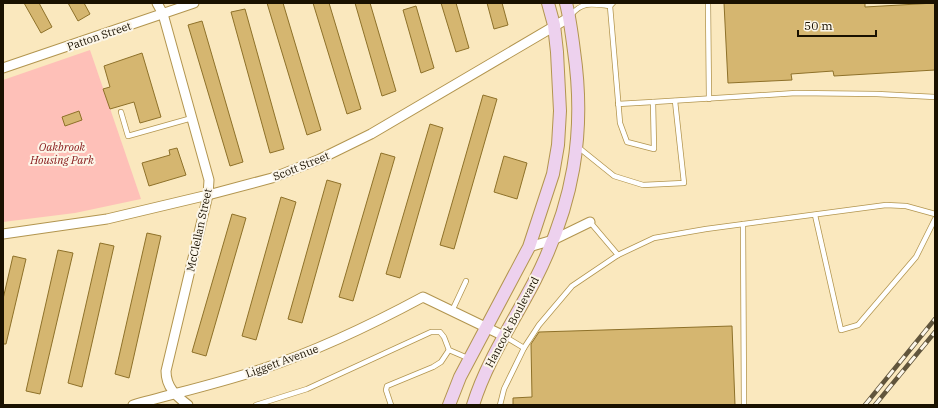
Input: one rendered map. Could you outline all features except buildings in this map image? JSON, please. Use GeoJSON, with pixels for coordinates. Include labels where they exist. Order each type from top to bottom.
{"type":"FeatureCollection","features":[{"type":"Feature","properties":{"kind":"street","name":"McClellan Street"},"geometry":{"type":"LineString","coordinates":[[157,3],[163,14],[209,180],[208,196],[166,371],[166,378],[173,393]]}},
{"type":"Feature","properties":{"kind":"street","name":"Patton Street"},"geometry":{"type":"LineString","coordinates":[[3,68],[194,3]]}},
{"type":"Feature","properties":{"kind":"street","name":"Hancock Boulevard"},"geometry":{"type":"LineString","coordinates":[[449,405],[486,327],[529,247],[551,181],[558,145],[559,81],[554,25],[548,3]]}},
{"type":"Feature","properties":{"kind":"street","name":"Hancock Boulevard"},"geometry":{"type":"LineString","coordinates":[[473,405],[486,370],[535,279],[553,240],[571,181],[578,147],[579,88],[570,17],[566,3]]}},
{"type":"Feature","properties":{"kind":"street","name":"Scott Street"},"geometry":{"type":"LineString","coordinates":[[3,234],[107,219],[208,196],[272,178],[342,148],[514,51],[554,25],[570,17]]}},
{"type":"Feature","properties":{"kind":"street"},"geometry":{"type":"LineString","coordinates":[[529,247],[553,240],[590,222]]}},
{"type":"Feature","properties":{"kind":"street","name":"Liggett Avenue"},"geometry":{"type":"LineString","coordinates":[[133,405],[173,393],[227,380],[297,356],[367,327],[423,297],[452,311]]}},
{"type":"Feature","properties":{"kind":"street"},"geometry":{"type":"LineString","coordinates":[[452,311],[504,336]]}},
{"type":"Feature","properties":{"kind":"street"},"geometry":{"type":"LineString","coordinates":[[173,393],[188,405]]}},
{"type":"Feature","properties":{"kind":"lane"},"geometry":{"type":"LineString","coordinates":[[708,3],[709,99]]}},
{"type":"Feature","properties":{"kind":"lane"},"geometry":{"type":"LineString","coordinates":[[570,17],[578,7],[588,4],[611,4],[620,123],[627,142],[654,149],[654,102]]}},
{"type":"Feature","properties":{"kind":"lane"},"geometry":{"type":"LineString","coordinates":[[618,104],[796,93],[877,94],[935,98]]}},
{"type":"Feature","properties":{"kind":"lane"},"geometry":{"type":"LineString","coordinates":[[578,147],[614,176],[643,185],[684,183],[675,101]]}},
{"type":"Feature","properties":{"kind":"lane"},"geometry":{"type":"LineString","coordinates":[[121,112],[128,136],[192,118]]}},
{"type":"Feature","properties":{"kind":"lane"},"geometry":{"type":"LineString","coordinates":[[500,405],[504,389],[524,348],[539,324],[572,286],[618,255],[654,238],[706,228],[886,205],[906,206],[935,214]]}},
{"type":"Feature","properties":{"kind":"lane"},"geometry":{"type":"LineString","coordinates":[[815,214],[841,330],[858,325],[916,257],[935,219]]}},
{"type":"Feature","properties":{"kind":"lane"},"geometry":{"type":"LineString","coordinates":[[590,222],[618,255]]}},
{"type":"Feature","properties":{"kind":"lane"},"geometry":{"type":"LineString","coordinates":[[743,224],[744,405]]}},
{"type":"Feature","properties":{"kind":"lane"},"geometry":{"type":"LineString","coordinates":[[452,311],[466,282]]}},
{"type":"Feature","properties":{"kind":"lane"},"geometry":{"type":"LineString","coordinates":[[256,405],[307,389],[431,332],[440,332],[444,337],[449,350],[470,359]]}},
{"type":"Feature","properties":{"kind":"lane"},"geometry":{"type":"LineString","coordinates":[[504,336],[524,348]]}},
{"type":"Feature","properties":{"kind":"lane"},"geometry":{"type":"LineString","coordinates":[[391,405],[386,390],[387,386],[433,368],[441,362],[449,350]]}},
{"type":"Feature","properties":{"kind":"green space","name":"Oakbrook Housing Park"},"geometry":{"type":"Polygon","coordinates":[[[90,50],[141,199],[75,213],[3,222],[3,80],[90,50]]]}},
{"type":"Feature","properties":{"kind":"railway"},"geometry":{"type":"LineString","coordinates":[[865,405],[935,319]]}},
{"type":"Feature","properties":{"kind":"railway"},"geometry":{"type":"LineString","coordinates":[[875,405],[935,332]]}}]}
